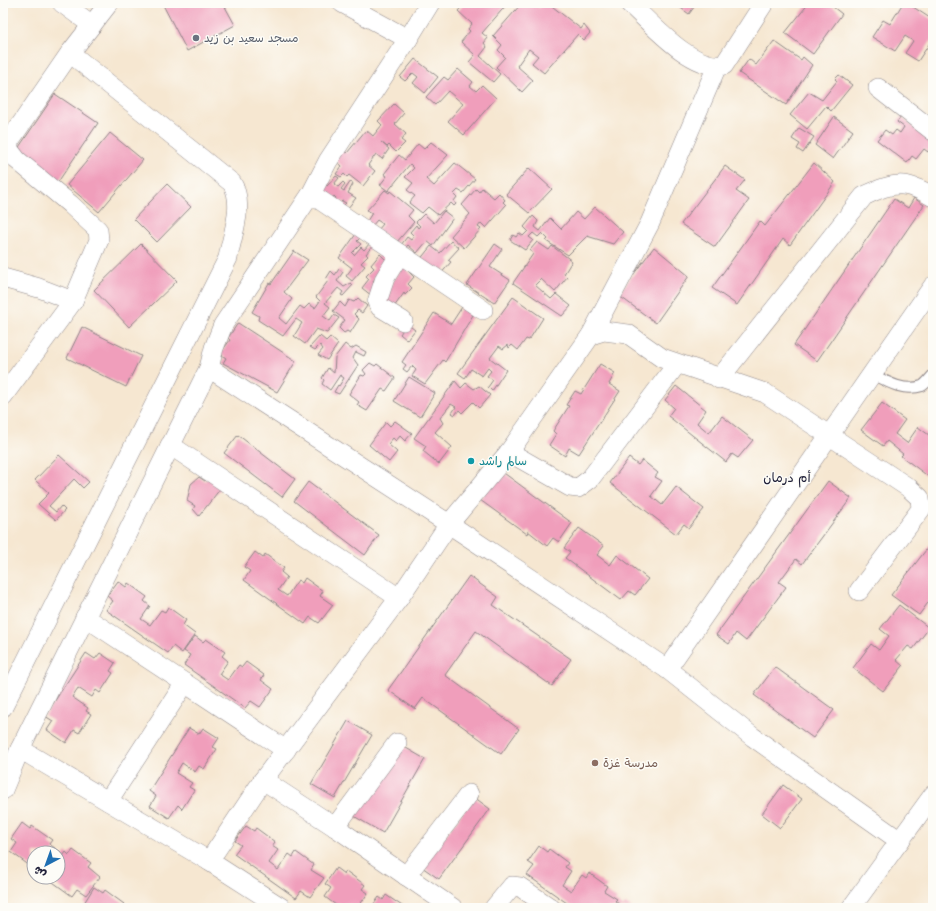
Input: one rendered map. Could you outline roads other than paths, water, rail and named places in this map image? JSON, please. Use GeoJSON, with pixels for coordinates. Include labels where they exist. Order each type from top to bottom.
{"type":"FeatureCollection","features":[{"type":"Feature","properties":{"kind":"street"},"geometry":{"type":"LineString","coordinates":[[62,3],[92,24]]}},
{"type":"Feature","properties":{"kind":"street"},"geometry":{"type":"LineString","coordinates":[[3,396],[73,301],[99,240],[98,230],[70,204],[16,160],[10,151],[8,143],[70,53],[109,3]]}},
{"type":"Feature","properties":{"kind":"street"},"geometry":{"type":"LineString","coordinates":[[342,3],[408,40]]}},
{"type":"Feature","properties":{"kind":"street"},"geometry":{"type":"LineString","coordinates":[[3,790],[20,749],[209,368],[214,348],[223,325],[311,194],[328,161],[408,40],[430,3]]}},
{"type":"Feature","properties":{"kind":"street"},"geometry":{"type":"LineString","coordinates":[[629,3],[688,56],[706,64],[717,66],[724,65],[764,3]]}},
{"type":"Feature","properties":{"kind":"street"},"geometry":{"type":"LineString","coordinates":[[3,707],[228,258],[239,204],[237,192],[232,183],[70,53]]}},
{"type":"Feature","properties":{"kind":"street"},"geometry":{"type":"LineString","coordinates":[[209,861],[263,780],[399,598],[450,524],[509,452],[591,335],[650,223],[717,66]]}},
{"type":"Feature","properties":{"kind":"street"},"geometry":{"type":"LineString","coordinates":[[878,88],[933,131]]}},
{"type":"Feature","properties":{"kind":"street"},"geometry":{"type":"LineString","coordinates":[[719,379],[864,196],[886,186],[912,185],[933,197]]}},
{"type":"Feature","properties":{"kind":"street"},"geometry":{"type":"LineString","coordinates":[[311,194],[483,310]]}},
{"type":"Feature","properties":{"kind":"street"},"geometry":{"type":"LineString","coordinates":[[400,254],[385,278],[377,302],[380,307],[403,321]]}},
{"type":"Feature","properties":{"kind":"street"},"geometry":{"type":"LineString","coordinates":[[3,278],[39,288],[73,301]]}},
{"type":"Feature","properties":{"kind":"street"},"geometry":{"type":"LineString","coordinates":[[667,669],[933,286]]}},
{"type":"Feature","properties":{"kind":"street"},"geometry":{"type":"LineString","coordinates":[[591,335],[604,331],[628,334],[662,358],[719,379],[765,393],[909,488],[920,498],[921,509],[859,591]]}},
{"type":"Feature","properties":{"kind":"street"},"geometry":{"type":"LineString","coordinates":[[509,452],[570,487],[578,488],[590,479],[676,364]]}},
{"type":"Feature","properties":{"kind":"street"},"geometry":{"type":"LineString","coordinates":[[209,368],[450,524],[667,669],[753,738],[900,841]]}},
{"type":"Feature","properties":{"kind":"street"},"geometry":{"type":"LineString","coordinates":[[170,445],[399,598]]}},
{"type":"Feature","properties":{"kind":"street"},"geometry":{"type":"LineString","coordinates":[[85,617],[286,750]]}},
{"type":"Feature","properties":{"kind":"street"},"geometry":{"type":"LineString","coordinates":[[108,801],[185,683]]}},
{"type":"Feature","properties":{"kind":"street"},"geometry":{"type":"LineString","coordinates":[[335,827],[397,743]]}},
{"type":"Feature","properties":{"kind":"street"},"geometry":{"type":"LineString","coordinates":[[20,749],[209,861],[282,908]]}},
{"type":"Feature","properties":{"kind":"street"},"geometry":{"type":"LineString","coordinates":[[263,780],[335,827],[453,908]]}},
{"type":"Feature","properties":{"kind":"street"},"geometry":{"type":"LineString","coordinates":[[406,876],[469,794]]}},
{"type":"Feature","properties":{"kind":"street"},"geometry":{"type":"LineString","coordinates":[[850,908],[933,795]]}},
{"type":"Feature","properties":{"kind":"street"},"geometry":{"type":"LineString","coordinates":[[494,908],[512,886],[520,887],[551,908]]}},
{"type":"Feature","properties":{"kind":"lane"},"geometry":{"type":"LineString","coordinates":[[872,374],[894,385],[908,388],[924,386],[933,375]]}},
{"type":"Feature","properties":{"kind":"place","name":"مسجد سعيد بن زيد"},"geometry":{"type":"Point","coordinates":[196,38]}},
{"type":"Feature","properties":{"kind":"place","name":"سالم راشد"},"geometry":{"type":"Point","coordinates":[471,461]}},
{"type":"Feature","properties":{"kind":"place","name":"مدرسة غزة"},"geometry":{"type":"Point","coordinates":[595,763]}},
{"type":"Feature","properties":{"kind":"district","name":"أم درمان"},"geometry":{"type":"Point","coordinates":[787,477]}}]}
